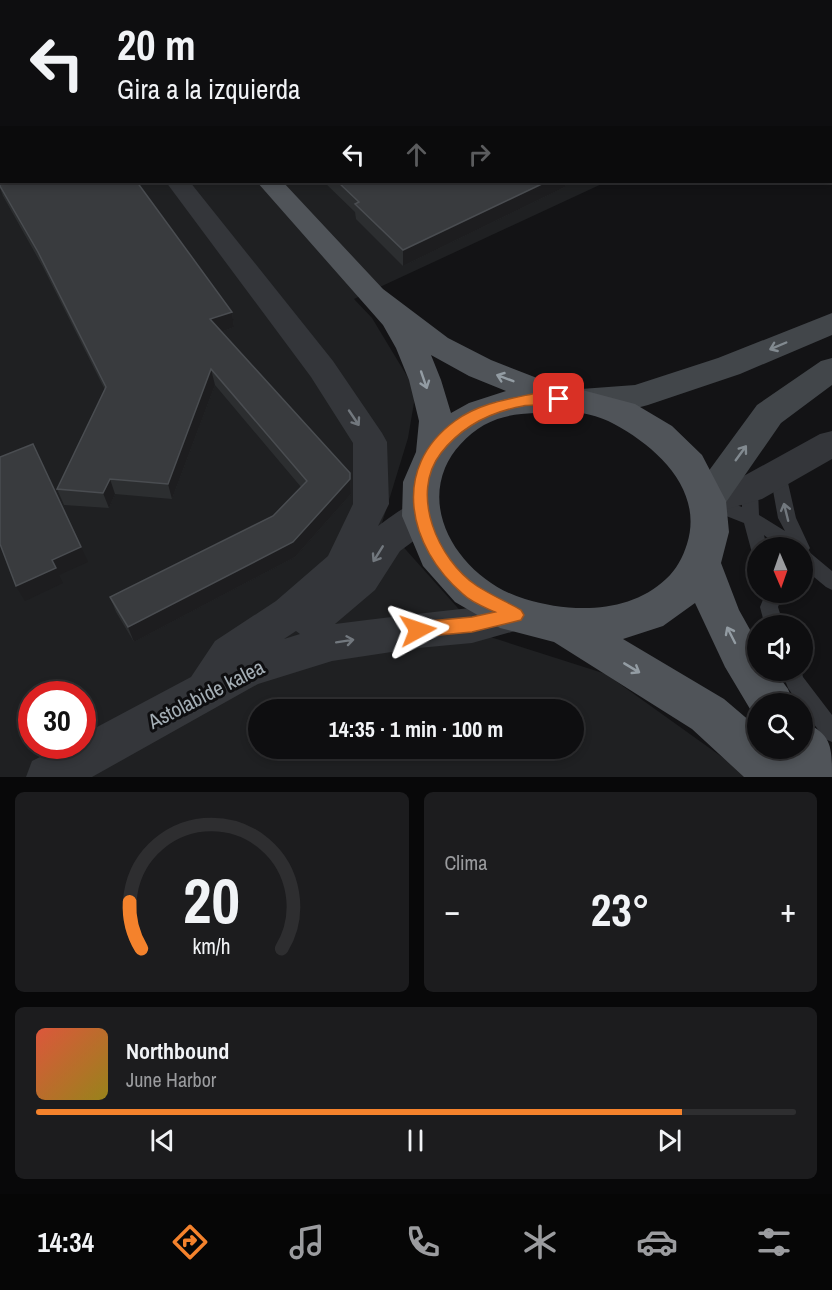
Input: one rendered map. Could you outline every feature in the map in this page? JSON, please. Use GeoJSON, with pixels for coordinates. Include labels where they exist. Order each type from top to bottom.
{"type":"FeatureCollection","features":[{"type":"Feature","properties":{"kind":"main road"},"geometry":{"type":"LineString","coordinates":[[271,183],[372,295],[400,329],[412,348],[425,380],[436,421],[434,452]]}},
{"type":"Feature","properties":{"kind":"main road"},"geometry":{"type":"LineString","coordinates":[[372,295],[437,345],[480,368],[528,387],[581,401],[623,413],[660,435],[689,465],[707,501],[710,532],[701,563],[681,591],[649,613],[609,625],[564,626],[515,615],[469,590],[437,555],[421,516],[421,482],[434,452],[460,424],[496,406],[537,398],[581,401],[636,397],[729,366],[832,323]]}},
{"type":"Feature","properties":{"kind":"main road"},"geometry":{"type":"LineString","coordinates":[[707,501],[769,414],[832,369]]}},
{"type":"Feature","properties":{"kind":"main road"},"geometry":{"type":"LineString","coordinates":[[701,563],[712,599],[748,669],[764,693]]}},
{"type":"Feature","properties":{"kind":"main road"},"geometry":{"type":"LineString","coordinates":[[564,626],[708,714],[814,759]]}},
{"type":"Feature","properties":{"kind":"street"},"geometry":{"type":"LineString","coordinates":[[179,183],[322,369],[370,442],[371,504],[341,567],[290,613],[229,654],[206,691]]}},
{"type":"Feature","properties":{"kind":"street"},"geometry":{"type":"LineString","coordinates":[[707,501],[760,493],[832,443]]}},
{"type":"Feature","properties":{"kind":"street"},"geometry":{"type":"LineString","coordinates":[[248,668],[362,579],[387,540],[421,516]]}},
{"type":"Feature","properties":{"kind":"street","name":"Astolabide kalea"},"geometry":{"type":"LineString","coordinates":[[48,777],[98,765],[206,691],[248,668],[332,642],[472,625],[515,615]]}},
{"type":"Feature","properties":{"kind":"lane"},"geometry":{"type":"LineString","coordinates":[[758,537],[760,493]]}},
{"type":"Feature","properties":{"kind":"lane"},"geometry":{"type":"LineString","coordinates":[[760,493],[773,530],[781,537]]}},
{"type":"Feature","properties":{"kind":"lane"},"geometry":{"type":"LineString","coordinates":[[760,493],[787,518],[794,537]]}},
{"type":"Feature","properties":{"kind":"lane"},"geometry":{"type":"LineString","coordinates":[[813,566],[827,578]]}},
{"type":"Feature","properties":{"kind":"lane"},"geometry":{"type":"LineString","coordinates":[[795,681],[814,759]]}},
{"type":"Feature","properties":{"kind":"shaded area"},"geometry":{"type":"Polygon","coordinates":[[[0,183],[604,183],[354,299],[372,318],[416,391],[408,438],[382,523],[481,634],[606,674],[750,777],[0,777],[0,183]]]}},
{"type":"Feature","properties":{"kind":"building"},"geometry":{"type":"Polygon","coordinates":[[[0,183],[138,183],[232,312],[210,319],[350,473],[350,479],[293,542],[128,627],[110,597],[273,516],[307,481],[211,369],[168,484],[110,479],[103,493],[57,489],[106,387],[38,252],[0,183]]]}},
{"type":"Feature","properties":{"kind":"building"},"geometry":{"type":"Polygon","coordinates":[[[339,183],[544,183],[403,250],[355,204],[359,202],[339,183]]]}},
{"type":"Feature","properties":{"kind":"building"},"geometry":{"type":"Polygon","coordinates":[[[33,444],[81,547],[52,560],[56,568],[16,586],[0,544],[0,457],[33,444]]]}},
{"type":"Feature","properties":{"kind":"route"},"geometry":{"type":"LineString","coordinates":[[418,630],[472,625],[515,615],[469,590],[437,555],[421,516],[421,482],[434,452],[460,424],[496,406],[537,398],[559,399]]}}]}
